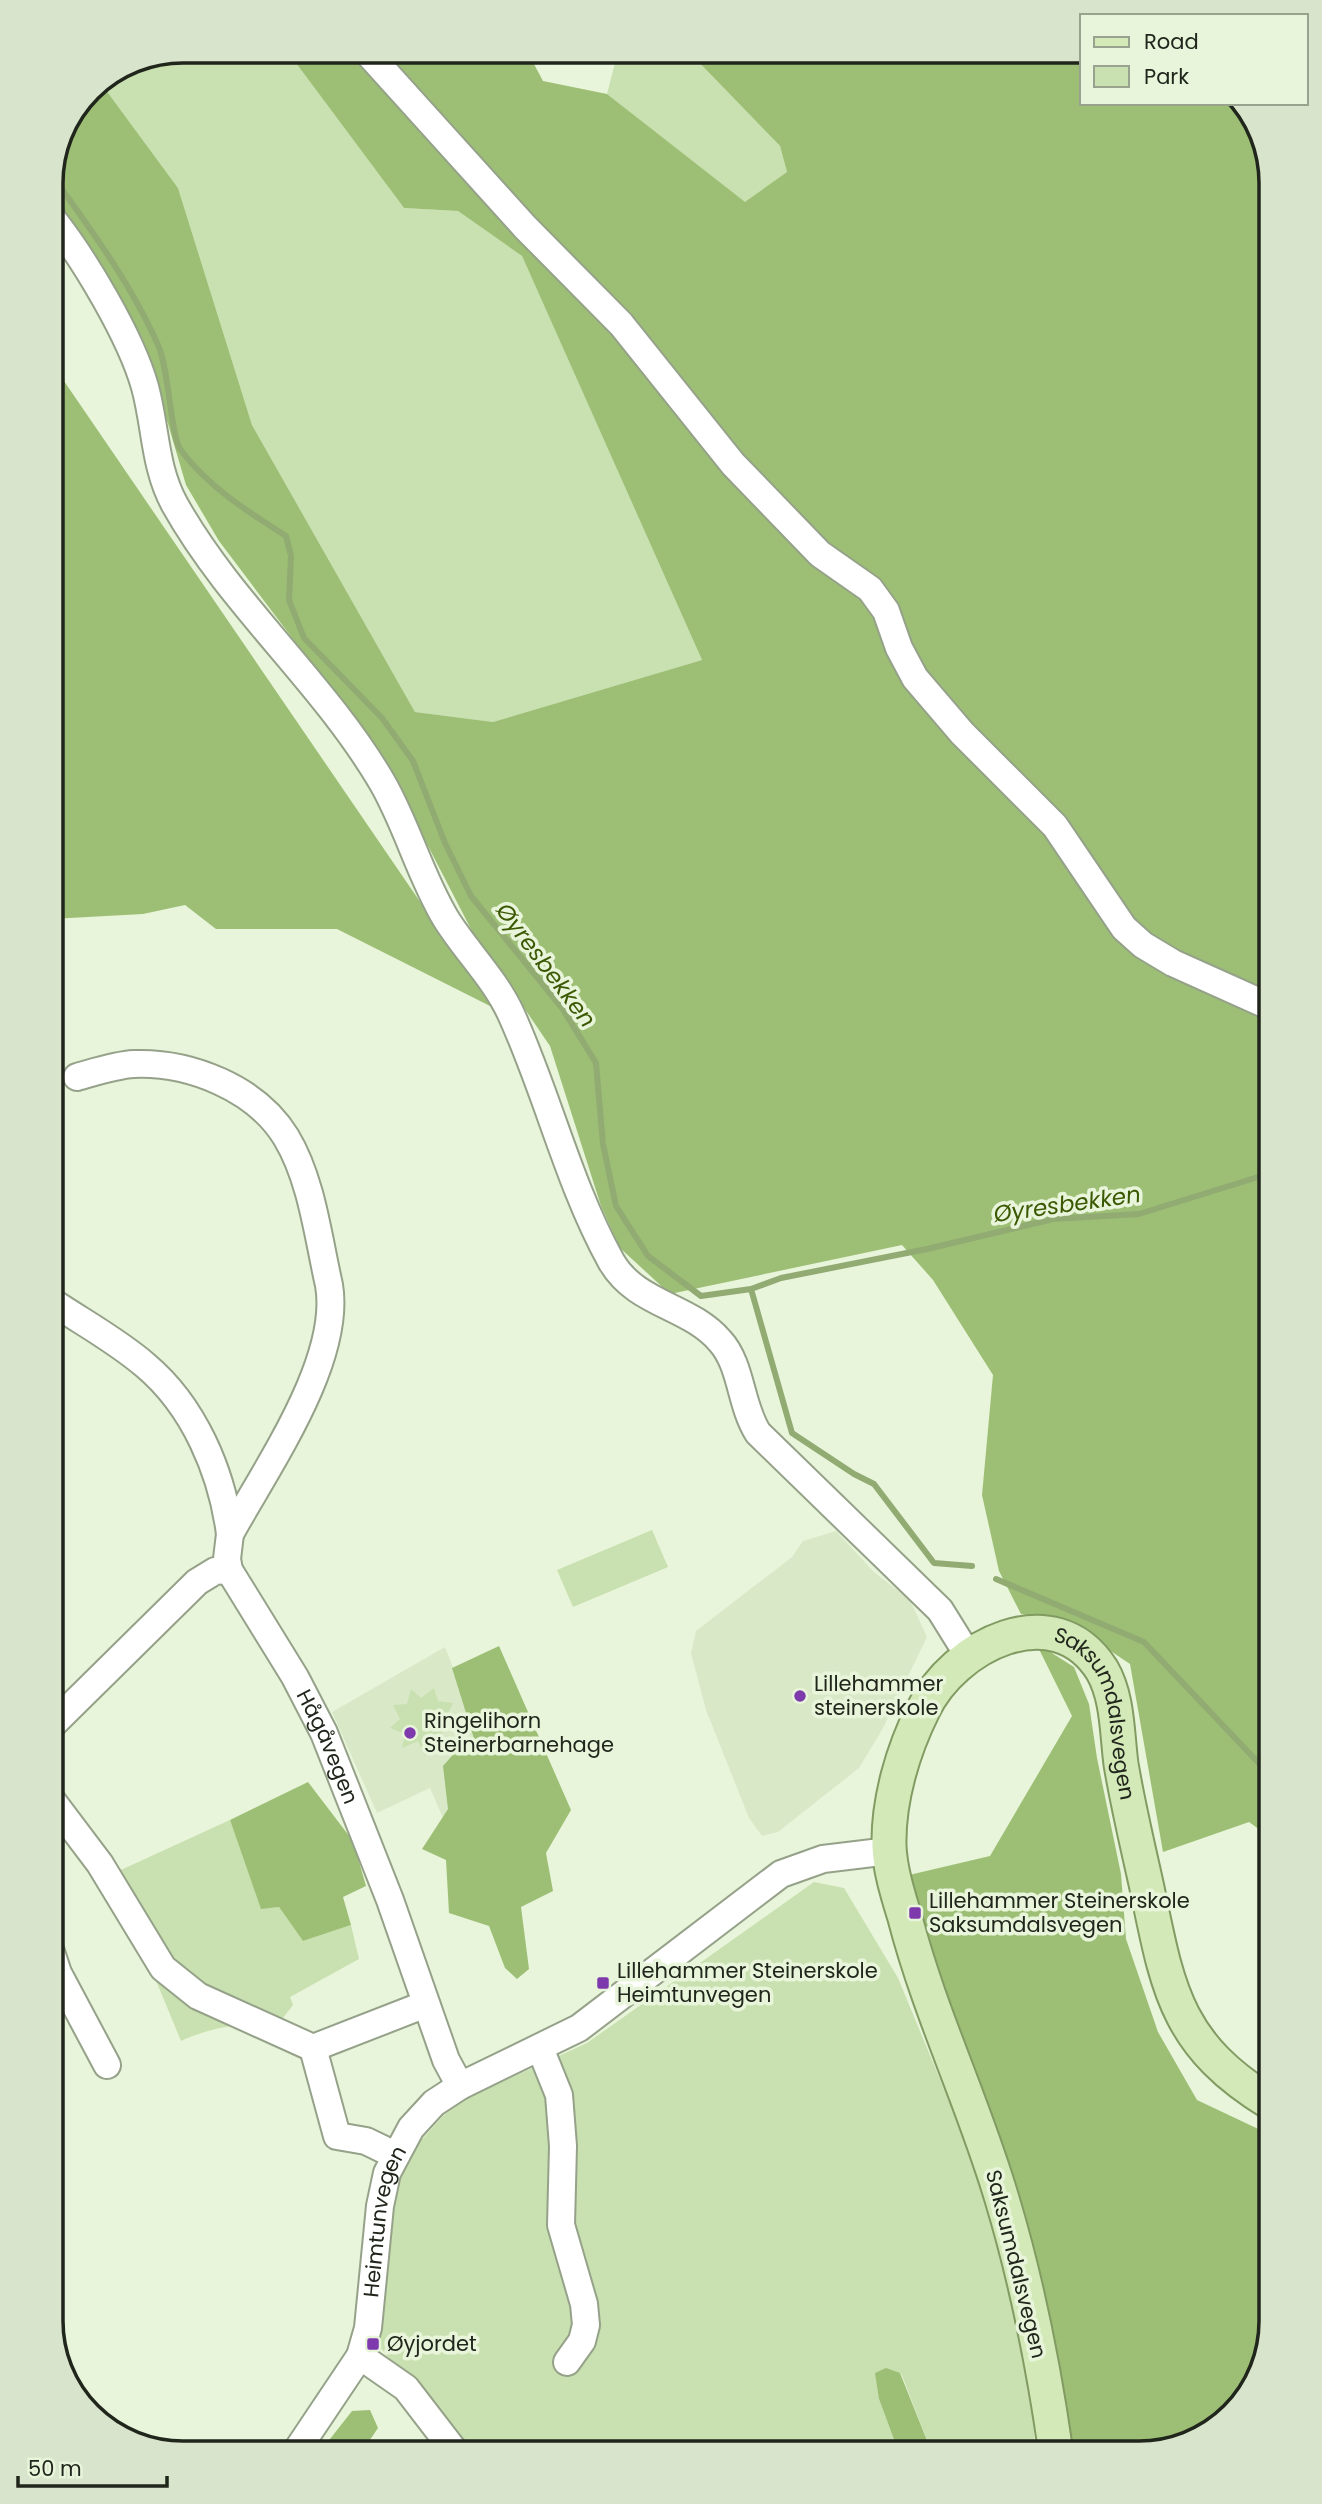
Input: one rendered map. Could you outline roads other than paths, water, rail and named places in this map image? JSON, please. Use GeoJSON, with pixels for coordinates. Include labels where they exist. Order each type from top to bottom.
{"type":"FeatureCollection","features":[{"type":"Feature","properties":{"kind":"main road","name":"Saksumdalsvegen"},"geometry":{"type":"LineString","coordinates":[[1054,2441],[1035,2330],[1009,2224],[988,2156],[912,1946],[889,1850],[891,1814],[912,1733],[938,1685],[968,1655],[1001,1638],[1037,1632],[1071,1641],[1101,1669],[1113,1702],[1122,1766],[1168,1986],[1200,2045],[1217,2064],[1259,2094]]}},
{"type":"Feature","properties":{"kind":"street"},"geometry":{"type":"LineString","coordinates":[[377,63],[525,227],[621,324],[733,464],[815,549],[870,589],[886,611],[899,648],[915,678],[971,742],[1055,826],[1124,928],[1143,945],[1173,963],[1259,1002]]}},
{"type":"Feature","properties":{"kind":"street"},"geometry":{"type":"LineString","coordinates":[[63,234],[85,264],[135,361],[146,392],[156,457],[176,508],[202,546],[360,747],[396,808],[445,916],[500,994],[536,1074],[583,1205],[613,1265],[642,1295],[700,1324],[723,1343],[730,1356],[746,1412],[758,1433],[940,1610],[968,1655]]}},
{"type":"Feature","properties":{"kind":"street"},"geometry":{"type":"LineString","coordinates":[[63,1714],[197,1582],[215,1571],[229,1570],[226,1559],[230,1534],[312,1384],[325,1349],[333,1305],[305,1181],[287,1139],[275,1121],[232,1087],[181,1070],[132,1064],[77,1077]]}},
{"type":"Feature","properties":{"kind":"street"},"geometry":{"type":"LineString","coordinates":[[63,1309],[145,1364],[169,1390],[195,1428],[217,1472],[230,1534]]}},
{"type":"Feature","properties":{"kind":"street","name":"Hågåvegen"},"geometry":{"type":"LineString","coordinates":[[229,1570],[295,1677],[324,1733],[350,1794],[446,2060],[460,2086]]}},
{"type":"Feature","properties":{"kind":"street"},"geometry":{"type":"LineString","coordinates":[[63,1816],[100,1864],[163,1968],[198,1996],[313,2048],[426,2004]]}},
{"type":"Feature","properties":{"kind":"street","name":"Heimtunvegen"},"geometry":{"type":"LineString","coordinates":[[303,2441],[360,2357],[368,2328],[380,2206],[395,2155],[411,2128],[434,2103],[460,2086],[579,2028],[781,1874],[823,1859],[889,1850]]}},
{"type":"Feature","properties":{"kind":"street"},"geometry":{"type":"LineString","coordinates":[[63,1982],[107,2065]]}},
{"type":"Feature","properties":{"kind":"street"},"geometry":{"type":"LineString","coordinates":[[313,2048],[337,2136],[366,2141],[395,2155]]}},
{"type":"Feature","properties":{"kind":"street"},"geometry":{"type":"LineString","coordinates":[[540,2048],[559,2095],[563,2146],[561,2225],[584,2304],[586,2325],[582,2341],[567,2362]]}},
{"type":"Feature","properties":{"kind":"street"},"geometry":{"type":"LineString","coordinates":[[360,2357],[406,2388],[447,2441]]}},
{"type":"Feature","properties":{"kind":"waterway","name":"Øyresbekken"},"geometry":{"type":"LineString","coordinates":[[63,191],[123,278],[158,345],[165,369],[174,431],[180,449],[215,486],[286,536],[291,556],[289,600],[304,638],[382,718],[413,761],[445,843],[471,896],[562,1008],[596,1063],[603,1144],[616,1206],[648,1256],[701,1296],[751,1289],[781,1278],[927,1249],[1053,1219],[1139,1214],[1259,1177]]}},
{"type":"Feature","properties":{"kind":"waterway"},"geometry":{"type":"LineString","coordinates":[[751,1289],[792,1433],[874,1484],[934,1563],[972,1566]]}},
{"type":"Feature","properties":{"kind":"waterway"},"geometry":{"type":"LineString","coordinates":[[996,1579],[1144,1642],[1259,1763]]}},
{"type":"Feature","properties":{"kind":"place","name":"Lillehammer steinerskole"},"geometry":{"type":"Point","coordinates":[800,1696]}},
{"type":"Feature","properties":{"kind":"place","name":"Ringelihorn Steinerbarnehage"},"geometry":{"type":"Point","coordinates":[410,1733]}},
{"type":"Feature","properties":{"kind":"place","name":"Lillehammer Steinerskole Saksumdalsvegen"},"geometry":{"type":"Point","coordinates":[915,1913]}},
{"type":"Feature","properties":{"kind":"place","name":"Lillehammer Steinerskole Heimtunvegen"},"geometry":{"type":"Point","coordinates":[603,1983]}},
{"type":"Feature","properties":{"kind":"place","name":"Øyjordet"},"geometry":{"type":"Point","coordinates":[373,2344]}}]}
